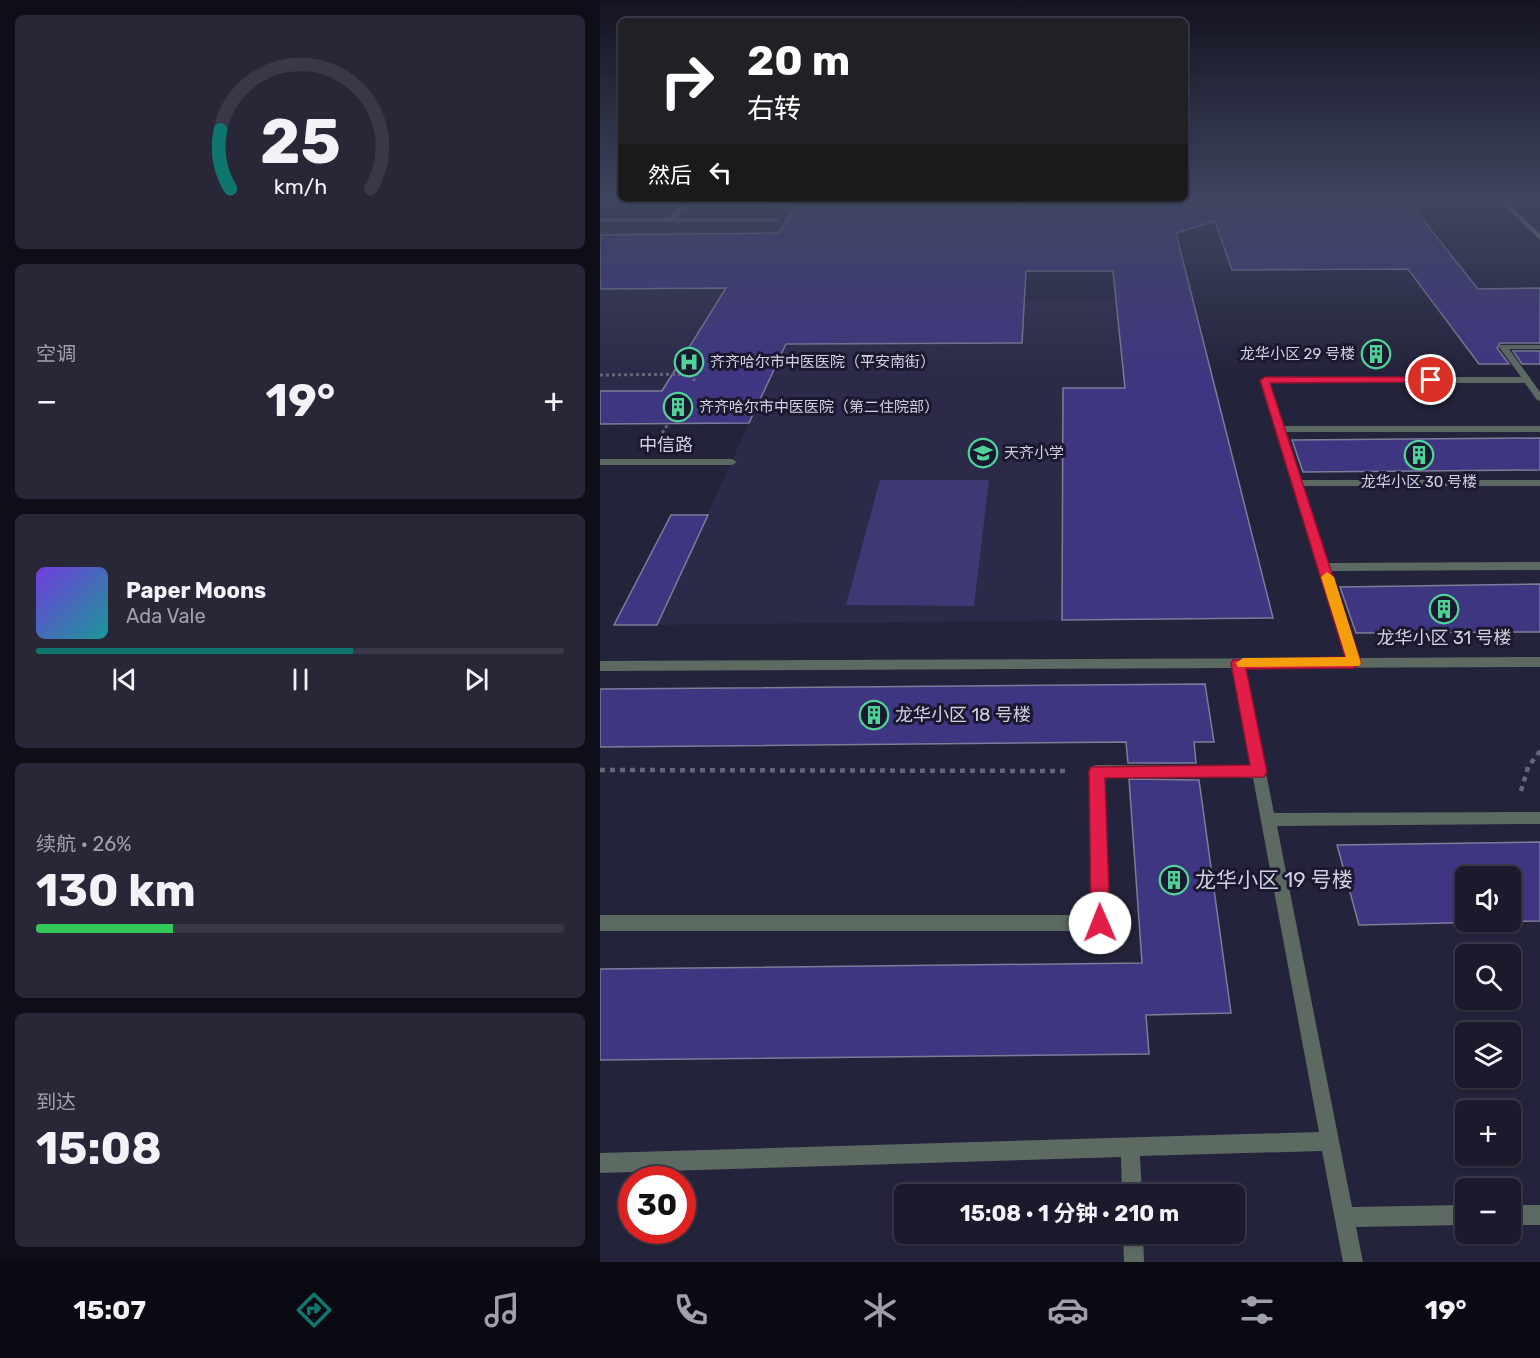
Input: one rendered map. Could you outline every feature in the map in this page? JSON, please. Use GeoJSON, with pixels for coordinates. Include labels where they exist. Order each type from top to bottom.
{"type":"FeatureCollection","features":[{"type":"Feature","properties":{"kind":"street"},"geometry":{"type":"LineString","coordinates":[[1540,347],[1503,347],[1540,398]]}},
{"type":"Feature","properties":{"kind":"street"},"geometry":{"type":"LineString","coordinates":[[1354,663],[1265,380],[1527,380]]}},
{"type":"Feature","properties":{"kind":"street"},"geometry":{"type":"LineString","coordinates":[[1280,429],[1540,429]]}},
{"type":"Feature","properties":{"kind":"street","name":"中信路"},"geometry":{"type":"LineString","coordinates":[[600,462],[732,462]]}},
{"type":"Feature","properties":{"kind":"street"},"geometry":{"type":"LineString","coordinates":[[1298,483],[1540,483]]}},
{"type":"Feature","properties":{"kind":"street"},"geometry":{"type":"LineString","coordinates":[[1324,567],[1540,566]]}},
{"type":"Feature","properties":{"kind":"street"},"geometry":{"type":"LineString","coordinates":[[600,666],[1540,662]]}},
{"type":"Feature","properties":{"kind":"street"},"geometry":{"type":"LineString","coordinates":[[1238,663],[1353,1262]]}},
{"type":"Feature","properties":{"kind":"street"},"geometry":{"type":"LineString","coordinates":[[600,923],[1100,923],[1096,771],[1259,772]]}},
{"type":"Feature","properties":{"kind":"street"},"geometry":{"type":"LineString","coordinates":[[1268,820],[1540,818]]}},
{"type":"Feature","properties":{"kind":"street"},"geometry":{"type":"LineString","coordinates":[[600,1163],[1329,1141]]}},
{"type":"Feature","properties":{"kind":"street"},"geometry":{"type":"LineString","coordinates":[[1130,1146],[1132,1184]]}},
{"type":"Feature","properties":{"kind":"street"},"geometry":{"type":"LineString","coordinates":[[1344,1216],[1455,1215]]}},
{"type":"Feature","properties":{"kind":"street"},"geometry":{"type":"LineString","coordinates":[[1521,1215],[1540,1215]]}},
{"type":"Feature","properties":{"kind":"street"},"geometry":{"type":"LineString","coordinates":[[1134,1244],[1134,1262]]}},
{"type":"Feature","properties":{"kind":"path"},"geometry":{"type":"LineString","coordinates":[[600,375],[697,374],[692,384]]}},
{"type":"Feature","properties":{"kind":"path"},"geometry":{"type":"LineString","coordinates":[[1513,818],[1528,767],[1540,751]]}},
{"type":"Feature","properties":{"kind":"path"},"geometry":{"type":"LineString","coordinates":[[600,771],[1096,771]]}},
{"type":"Feature","properties":{"kind":"shaded area","name":"天齐小学"},"geometry":{"type":"Polygon","coordinates":[[[600,260],[770,260],[755,301],[1191,299],[1273,618],[657,625],[749,423],[600,424],[600,260]]]}},
{"type":"Feature","properties":{"kind":"shaded area"},"geometry":{"type":"Polygon","coordinates":[[[880,480],[989,480],[974,606],[846,605],[880,480]]]}},
{"type":"Feature","properties":{"kind":"building"},"geometry":{"type":"Polygon","coordinates":[[[600,260],[1183,260],[1273,618],[1062,620],[1063,388],[1125,388],[1113,271],[1026,271],[1022,343],[786,344],[749,423],[600,424],[600,391],[662,391],[726,288],[600,289],[600,260]]]}},
{"type":"Feature","properties":{"kind":"building"},"geometry":{"type":"Polygon","coordinates":[[[1228,260],[1455,260],[1478,289],[1540,288],[1540,343],[1500,343],[1497,348],[1509,364],[1479,364],[1408,269],[1232,270],[1228,260]]]}},
{"type":"Feature","properties":{"kind":"building"},"geometry":{"type":"Polygon","coordinates":[[[1513,351],[1540,351],[1540,364],[1522,364],[1513,351]]]}},
{"type":"Feature","properties":{"kind":"building","name":"龙华小区 30 号楼"},"geometry":{"type":"Polygon","coordinates":[[[1540,438],[1540,470],[1303,472],[1292,440],[1540,438]]]}},
{"type":"Feature","properties":{"kind":"building"},"geometry":{"type":"Polygon","coordinates":[[[671,515],[708,515],[657,625],[614,625],[671,515]]]}},
{"type":"Feature","properties":{"kind":"building","name":"龙华小区 31 号楼"},"geometry":{"type":"Polygon","coordinates":[[[1540,584],[1540,632],[1356,633],[1340,587],[1540,584]]]}},
{"type":"Feature","properties":{"kind":"building","name":"龙华小区 18 号楼"},"geometry":{"type":"Polygon","coordinates":[[[1205,684],[1214,742],[1194,742],[1196,763],[1128,763],[1126,742],[600,747],[600,689],[1205,684]]]}},
{"type":"Feature","properties":{"kind":"building","name":"龙华小区 19 号楼"},"geometry":{"type":"Polygon","coordinates":[[[1129,779],[1199,780],[1231,1013],[1146,1015],[1149,1054],[600,1060],[600,969],[1142,963],[1129,779]]]}},
{"type":"Feature","properties":{"kind":"building"},"geometry":{"type":"Polygon","coordinates":[[[1540,842],[1540,921],[1521,921],[1521,866],[1455,866],[1455,923],[1359,925],[1337,845],[1540,842]]]}},
{"type":"Feature","properties":{"kind":"slow traffic"},"geometry":{"type":"LineString","coordinates":[[1243,663],[1354,663],[1327,577]]}},
{"type":"Feature","properties":{"kind":"place","name":"龙华小区 29 号楼"},"geometry":{"type":"Point","coordinates":[1376,354]}},
{"type":"Feature","properties":{"kind":"place","name":"齐齐哈尔市中医医院（平安南街）"},"geometry":{"type":"Point","coordinates":[689,362]}},
{"type":"Feature","properties":{"kind":"place","name":"齐齐哈尔市中医医院（第二住院部）"},"geometry":{"type":"Point","coordinates":[678,407]}},
{"type":"Feature","properties":{"kind":"place","name":"天齐小学"},"geometry":{"type":"Point","coordinates":[983,453]}},
{"type":"Feature","properties":{"kind":"place","name":"龙华小区 30 号楼"},"geometry":{"type":"Point","coordinates":[1419,455]}},
{"type":"Feature","properties":{"kind":"place","name":"龙华小区 31 号楼"},"geometry":{"type":"Point","coordinates":[1444,609]}},
{"type":"Feature","properties":{"kind":"place","name":"龙华小区 18 号楼"},"geometry":{"type":"Point","coordinates":[874,715]}},
{"type":"Feature","properties":{"kind":"place","name":"龙华小区 19 号楼"},"geometry":{"type":"Point","coordinates":[1174,880]}},
{"type":"Feature","properties":{"kind":"route"},"geometry":{"type":"LineString","coordinates":[[1100,923],[1096,771],[1259,772],[1238,663],[1354,663],[1265,380],[1431,380]]}}]}
